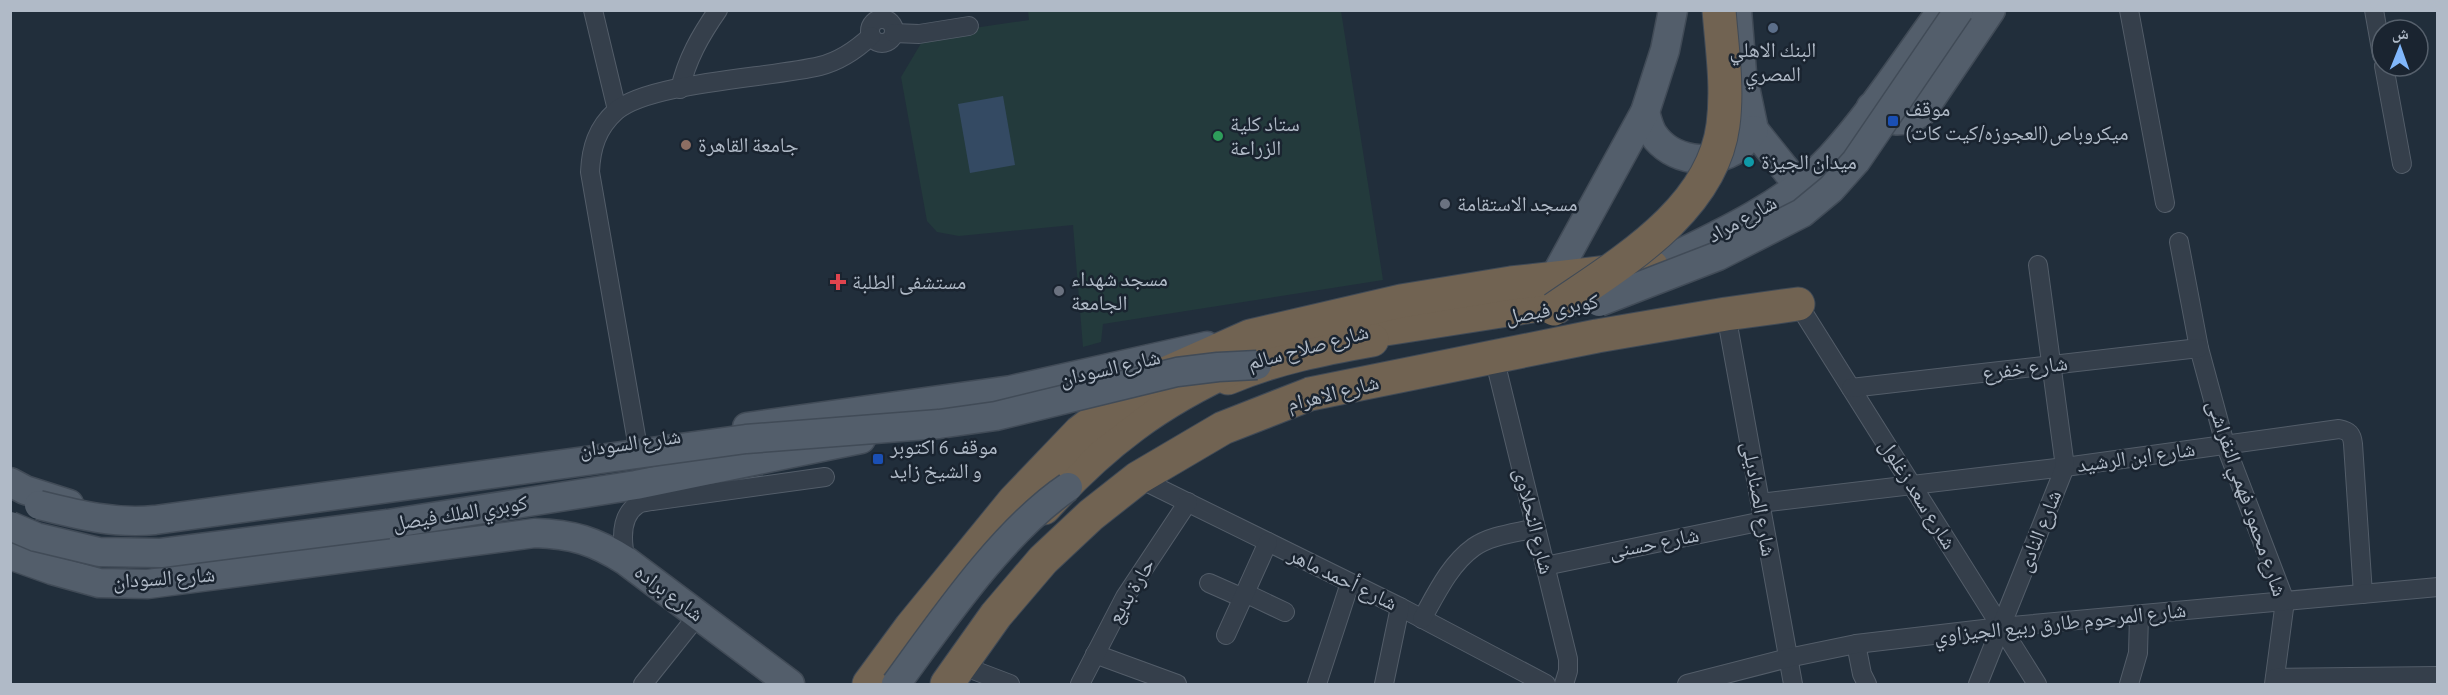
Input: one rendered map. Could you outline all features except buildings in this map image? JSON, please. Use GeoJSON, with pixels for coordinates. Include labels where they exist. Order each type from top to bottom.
{"type":"FeatureCollection","features":[{"type":"Feature","properties":{"kind":"highway"},"geometry":{"type":"LineString","coordinates":[[1554,293],[1632,254],[1665,226],[1694,195],[1711,165],[1721,135],[1724,98],[1719,10]]}},
{"type":"Feature","properties":{"kind":"highway"},"geometry":{"type":"LineString","coordinates":[[1554,293],[1652,267]]}},
{"type":"Feature","properties":{"kind":"highway","name":"كوبرى فيصل"},"geometry":{"type":"LineString","coordinates":[[930,684],[940,664],[976,614],[1044,527],[1068,487],[1110,449],[1155,415],[1205,387],[1253,351],[1306,352],[1554,293],[1594,300]]}},
{"type":"Feature","properties":{"kind":"highway","name":"شارع صلاح سالم"},"geometry":{"type":"LineString","coordinates":[[909,684],[1034,519],[1094,455],[1164,403],[1243,364],[1284,349],[1372,330],[1594,300]]}},
{"type":"Feature","properties":{"kind":"highway","name":"شارع الاهرام"},"geometry":{"type":"LineString","coordinates":[[953,675],[996,615],[1043,560],[1091,514],[1138,478],[1223,428],[1310,394],[1726,314],[1798,304]]}},
{"type":"Feature","properties":{"kind":"highway"},"geometry":{"type":"LineString","coordinates":[[869,684],[995,524],[1080,432],[1144,383],[1196,360],[1253,351]]}},
{"type":"Feature","properties":{"kind":"highway"},"geometry":{"type":"LineString","coordinates":[[1164,403],[1196,360]]}},
{"type":"Feature","properties":{"kind":"highway"},"geometry":{"type":"LineString","coordinates":[[995,524],[1034,519]]}},
{"type":"Feature","properties":{"kind":"main road"},"geometry":{"type":"LineString","coordinates":[[1554,293],[1645,112],[1665,50],[1673,10]]}},
{"type":"Feature","properties":{"kind":"main road"},"geometry":{"type":"LineString","coordinates":[[1737,10],[1742,73],[1754,130],[1798,185]]}},
{"type":"Feature","properties":{"kind":"main road","name":"شارع مراد"},"geometry":{"type":"LineString","coordinates":[[1594,300],[1758,212],[1798,185],[1830,157],[1871,107],[1942,10]]}},
{"type":"Feature","properties":{"kind":"main road","name":"كوبرى فيصل"},"geometry":{"type":"LineString","coordinates":[[1594,300],[1718,256],[1803,213],[1831,189],[1856,161],[1959,10]]}},
{"type":"Feature","properties":{"kind":"main road"},"geometry":{"type":"LineString","coordinates":[[1871,107],[1882,117],[1895,121],[1910,120],[1922,112],[1991,10]]}},
{"type":"Feature","properties":{"kind":"main road"},"geometry":{"type":"LineString","coordinates":[[1645,112],[1653,134],[1671,151],[1693,160],[1717,158],[1738,148],[1754,130]]}},
{"type":"Feature","properties":{"kind":"main road","name":"شارع السودان"},"geometry":{"type":"LineString","coordinates":[[10,482],[25,490],[61,502],[92,508],[140,511],[1011,390],[1253,351]]}},
{"type":"Feature","properties":{"kind":"main road","name":"كوبري الملك فيصل"},"geometry":{"type":"LineString","coordinates":[[10,491],[39,505],[91,519],[129,522],[746,439],[939,424],[985,418],[1177,372],[1218,367],[1253,351]]}},
{"type":"Feature","properties":{"kind":"main road","name":"كوبري الملك فيصل"},"geometry":{"type":"LineString","coordinates":[[10,526],[36,537],[99,552],[161,553],[388,524],[636,485],[773,458],[851,441],[954,414],[1011,390]]}},
{"type":"Feature","properties":{"kind":"main road"},"geometry":{"type":"LineString","coordinates":[[896,684],[989,563],[1038,510],[1068,487]]}},
{"type":"Feature","properties":{"kind":"main road"},"geometry":{"type":"LineString","coordinates":[[52,570],[61,502]]}},
{"type":"Feature","properties":{"kind":"main road","name":"شارع السودان"},"geometry":{"type":"LineString","coordinates":[[10,555],[99,583],[148,584],[535,533]]}},
{"type":"Feature","properties":{"kind":"main road","name":"شارع براده"},"geometry":{"type":"LineString","coordinates":[[535,533],[583,538],[605,548],[626,561],[790,684]]}},
{"type":"Feature","properties":{"kind":"street"},"geometry":{"type":"LineString","coordinates":[[593,10],[617,110]]}},
{"type":"Feature","properties":{"kind":"street"},"geometry":{"type":"LineString","coordinates":[[680,89],[695,43],[718,10]]}},
{"type":"Feature","properties":{"kind":"street"},"geometry":{"type":"LineString","coordinates":[[2129,10],[2165,203]]}},
{"type":"Feature","properties":{"kind":"street"},"geometry":{"type":"LineString","coordinates":[[637,442],[590,172],[591,155],[604,123],[617,110],[631,101],[647,96],[820,66],[848,54],[870,23],[881,43],[890,40],[894,33],[919,34],[969,27]]}},
{"type":"Feature","properties":{"kind":"street"},"geometry":{"type":"LineString","coordinates":[[2386,78],[2402,164]]}},
{"type":"Feature","properties":{"kind":"street","name":"شارع محمود فهمي النقراشى"},"geometry":{"type":"LineString","coordinates":[[2179,242],[2199,348],[2225,444],[2285,601],[2275,681]]}},
{"type":"Feature","properties":{"kind":"street","name":"شارع النادى"},"geometry":{"type":"LineString","coordinates":[[1978,684],[2065,467],[2038,265]]}},
{"type":"Feature","properties":{"kind":"street","name":"شارع سعد زغلول"},"geometry":{"type":"LineString","coordinates":[[1798,304],[2037,684]]}},
{"type":"Feature","properties":{"kind":"street","name":"شارع الصناديلى"},"geometry":{"type":"LineString","coordinates":[[1726,314],[1793,684]]}},
{"type":"Feature","properties":{"kind":"street","name":"شارع خفرع"},"geometry":{"type":"LineString","coordinates":[[1851,388],[2199,348]]}},
{"type":"Feature","properties":{"kind":"street","name":"شارع النحلاوى"},"geometry":{"type":"LineString","coordinates":[[1494,357],[1568,659],[1568,671],[1564,684]]}},
{"type":"Feature","properties":{"kind":"street","name":"شارع ابن الرشيد"},"geometry":{"type":"LineString","coordinates":[[1760,503],[2065,467],[2340,429],[2352,436],[2363,594]]}},
{"type":"Feature","properties":{"kind":"street"},"geometry":{"type":"LineString","coordinates":[[626,561],[622,544],[623,528],[628,515],[637,504],[825,477]]}},
{"type":"Feature","properties":{"kind":"street","name":"شارع أحمد ماهر"},"geometry":{"type":"LineString","coordinates":[[1138,478],[1400,607],[1546,684]]}},
{"type":"Feature","properties":{"kind":"street","name":"حارة بديع"},"geometry":{"type":"LineString","coordinates":[[1080,684],[1125,597],[1188,502]]}},
{"type":"Feature","properties":{"kind":"street","name":"شارع حسنى"},"geometry":{"type":"LineString","coordinates":[[1545,566],[1763,521]]}},
{"type":"Feature","properties":{"kind":"street"},"geometry":{"type":"LineString","coordinates":[[1422,619],[1441,586],[1457,564],[1474,547],[1495,538],[1536,528]]}},
{"type":"Feature","properties":{"kind":"street"},"geometry":{"type":"LineString","coordinates":[[1226,635],[1268,542]]}},
{"type":"Feature","properties":{"kind":"street"},"geometry":{"type":"LineString","coordinates":[[1209,583],[1285,612]]}},
{"type":"Feature","properties":{"kind":"street"},"geometry":{"type":"LineString","coordinates":[[1317,684],[1350,583]]}},
{"type":"Feature","properties":{"kind":"street","name":"شارع المرحوم طارق ربيع الجيزاوي"},"geometry":{"type":"LineString","coordinates":[[1688,684],[1788,658],[1856,644],[2001,627],[2438,587]]}},
{"type":"Feature","properties":{"kind":"street"},"geometry":{"type":"LineString","coordinates":[[1384,684],[1400,607]]}},
{"type":"Feature","properties":{"kind":"street"},"geometry":{"type":"LineString","coordinates":[[643,684],[698,615]]}},
{"type":"Feature","properties":{"kind":"street"},"geometry":{"type":"LineString","coordinates":[[2128,684],[2138,653],[2139,615]]}},
{"type":"Feature","properties":{"kind":"street"},"geometry":{"type":"LineString","coordinates":[[1856,644],[1862,674],[1867,684]]}},
{"type":"Feature","properties":{"kind":"street"},"geometry":{"type":"LineString","coordinates":[[1095,654],[1177,684]]}},
{"type":"Feature","properties":{"kind":"street"},"geometry":{"type":"LineString","coordinates":[[953,675],[1010,684]]}},
{"type":"Feature","properties":{"kind":"street"},"geometry":{"type":"LineString","coordinates":[[2275,681],[2438,676]]}},
{"type":"Feature","properties":{"kind":"green space","name":"ستاد كلية الزراعة"},"geometry":{"type":"Polygon","coordinates":[[[1028,11],[1341,11],[1383,280],[1103,324],[1101,342],[1083,347],[1073,225],[959,236],[937,232],[927,221],[901,77],[926,35],[1029,20],[1028,11]]]}},
{"type":"Feature","properties":{"kind":"water"},"geometry":{"type":"Polygon","coordinates":[[[1003,96],[1015,165],[970,173],[958,104],[1003,96]]]}},
{"type":"Feature","properties":{"kind":"place","name":"البنك الاهلي المصري"},"geometry":{"type":"Point","coordinates":[1773,28]}},
{"type":"Feature","properties":{"kind":"place","name":"موقف ميكروباص(العجوزه/كيت كات)"},"geometry":{"type":"Point","coordinates":[1893,121]}},
{"type":"Feature","properties":{"kind":"place","name":"ستاد كلية الزراعة"},"geometry":{"type":"Point","coordinates":[1218,136]}},
{"type":"Feature","properties":{"kind":"place","name":"جامعة القاهرة"},"geometry":{"type":"Point","coordinates":[686,145]}},
{"type":"Feature","properties":{"kind":"place","name":"ميدان الجيزة"},"geometry":{"type":"Point","coordinates":[1749,162]}},
{"type":"Feature","properties":{"kind":"place","name":"مسجد الاستقامة"},"geometry":{"type":"Point","coordinates":[1445,204]}},
{"type":"Feature","properties":{"kind":"place","name":"مستشفى الطلبة"},"geometry":{"type":"Point","coordinates":[838,282]}},
{"type":"Feature","properties":{"kind":"place","name":"مسجد شهداء الجامعة"},"geometry":{"type":"Point","coordinates":[1059,291]}},
{"type":"Feature","properties":{"kind":"place","name":"موقف 6 اكتوبر و الشيخ زايد"},"geometry":{"type":"Point","coordinates":[878,459]}}]}
